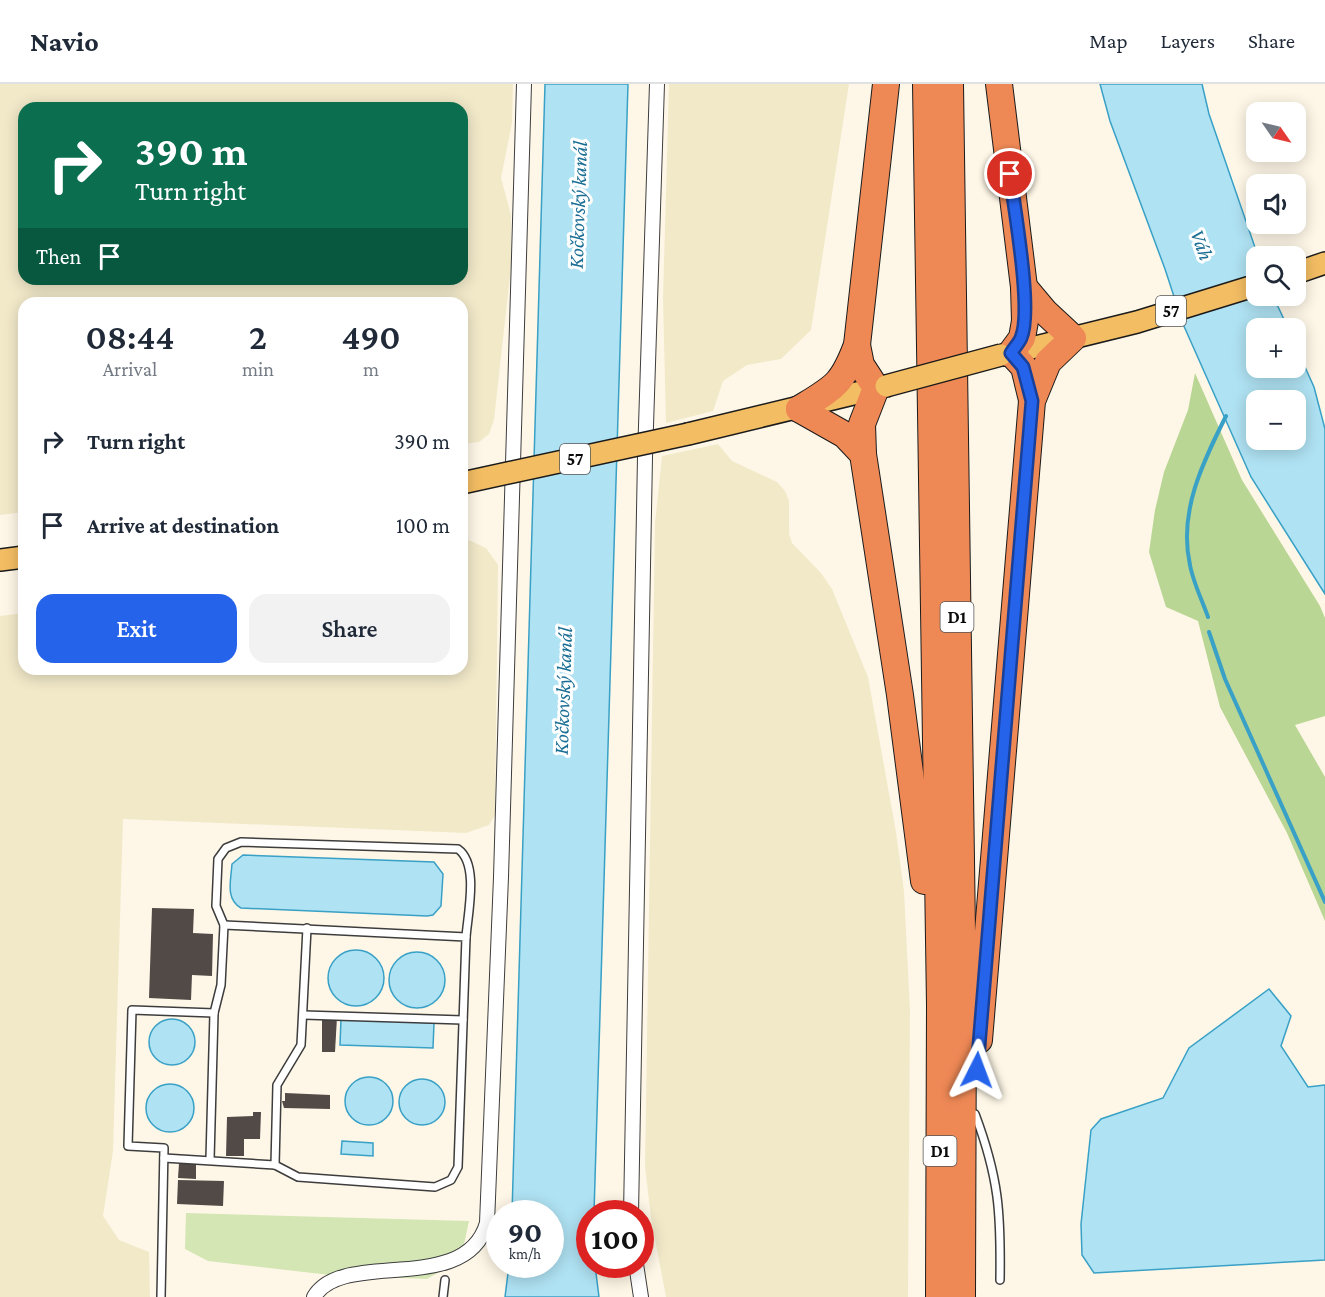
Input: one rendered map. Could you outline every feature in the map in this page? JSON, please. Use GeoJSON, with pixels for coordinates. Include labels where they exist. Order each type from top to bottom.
{"type":"FeatureCollection","features":[{"type":"Feature","properties":{"kind":"highway"},"geometry":{"type":"LineString","coordinates":[[863,454],[845,435],[799,409],[840,383],[847,372],[857,345],[886,84]]}},
{"type":"Feature","properties":{"kind":"highway","name":"D1"},"geometry":{"type":"LineString","coordinates":[[926,84],[940,1005],[939,1297]]}},
{"type":"Feature","properties":{"kind":"highway","name":"D1"},"geometry":{"type":"LineString","coordinates":[[950,84],[963,1150],[962,1297]]}},
{"type":"Feature","properties":{"kind":"highway"},"geometry":{"type":"LineString","coordinates":[[999,84],[1024,287],[1022,338],[1006,354],[1023,367],[1032,401]]}},
{"type":"Feature","properties":{"kind":"highway"},"geometry":{"type":"LineString","coordinates":[[963,1150],[975,1114],[981,1015],[1032,401],[1048,362],[1079,337],[1045,312],[1024,287]]}},
{"type":"Feature","properties":{"kind":"highway"},"geometry":{"type":"LineString","coordinates":[[857,345],[861,365],[881,387],[862,424],[863,454],[900,695],[940,1005]]}},
{"type":"Feature","properties":{"kind":"main road"},"geometry":{"type":"LineString","coordinates":[[1306,270],[1325,263]]}},
{"type":"Feature","properties":{"kind":"main road","name":"57"},"geometry":{"type":"LineString","coordinates":[[468,482],[799,409],[1079,337],[1246,288]]}},
{"type":"Feature","properties":{"kind":"main road"},"geometry":{"type":"LineString","coordinates":[[0,560],[18,558]]}},
{"type":"Feature","properties":{"kind":"street"},"geometry":{"type":"LineString","coordinates":[[439,1282],[462,1269],[474,1256],[484,1238],[488,1215],[501,866],[524,84]]}},
{"type":"Feature","properties":{"kind":"street"},"geometry":{"type":"LineString","coordinates":[[631,1200],[645,493],[657,84]]}},
{"type":"Feature","properties":{"kind":"street"},"geometry":{"type":"LineString","coordinates":[[638,1278],[641,1297]]}},
{"type":"Feature","properties":{"kind":"street"},"geometry":{"type":"LineString","coordinates":[[314,1297],[321,1288],[336,1282],[398,1284]]}},
{"type":"Feature","properties":{"kind":"lane"},"geometry":{"type":"LineString","coordinates":[[164,1158],[210,1159],[226,1163],[275,1165],[298,1177],[435,1187],[451,1180],[458,1167],[470,867],[466,855],[458,849],[241,842],[226,848],[218,859],[216,906],[224,925],[221,985],[214,1013],[210,1159]]}},
{"type":"Feature","properties":{"kind":"lane"},"geometry":{"type":"LineString","coordinates":[[224,925],[466,936]]}},
{"type":"Feature","properties":{"kind":"lane"},"geometry":{"type":"LineString","coordinates":[[275,1165],[277,1085],[301,1045],[307,928]]}},
{"type":"Feature","properties":{"kind":"lane"},"geometry":{"type":"LineString","coordinates":[[161,1297],[164,1148],[128,1146],[132,1010],[214,1013]]}},
{"type":"Feature","properties":{"kind":"lane"},"geometry":{"type":"LineString","coordinates":[[304,1015],[463,1020]]}},
{"type":"Feature","properties":{"kind":"lane"},"geometry":{"type":"LineString","coordinates":[[975,1114],[986,1143],[999,1192],[1000,1280]]}},
{"type":"Feature","properties":{"kind":"lane"},"geometry":{"type":"LineString","coordinates":[[439,1282],[443,1297]]}},
{"type":"Feature","properties":{"kind":"shaded area"},"geometry":{"type":"Polygon","coordinates":[[[0,84],[513,84],[512,123],[501,178],[511,215],[511,267],[494,420],[489,434],[479,442],[468,443],[468,297],[18,297],[18,513],[0,515],[0,84]]]}},
{"type":"Feature","properties":{"kind":"shaded area"},"geometry":{"type":"Polygon","coordinates":[[[669,84],[849,84],[811,330],[781,359],[747,365],[723,381],[713,411],[666,423],[663,298],[669,84]]]}},
{"type":"Feature","properties":{"kind":"shaded area"},"geometry":{"type":"Polygon","coordinates":[[[718,444],[732,461],[777,482],[785,491],[789,501],[789,534],[792,543],[821,573],[832,589],[868,677],[896,832],[904,891],[910,1010],[908,1297],[666,1297],[654,1234],[654,1200],[649,1200],[645,1166],[655,523],[662,456],[718,444]]]}},
{"type":"Feature","properties":{"kind":"shaded area"},"geometry":{"type":"Polygon","coordinates":[[[468,540],[486,548],[498,565],[495,815],[489,825],[466,833],[123,819],[113,1151],[103,1216],[119,1240],[149,1252],[150,1297],[0,1297],[0,616],[18,614],[18,675],[468,675],[468,540]]]}},
{"type":"Feature","properties":{"kind":"green space"},"geometry":{"type":"Polygon","coordinates":[[[1195,373],[1242,480],[1320,606],[1325,618],[1325,716],[1295,725],[1325,777],[1325,921],[1287,833],[1220,707],[1198,621],[1166,607],[1149,552],[1155,510],[1164,472],[1188,410],[1195,373]]]}},
{"type":"Feature","properties":{"kind":"green space"},"geometry":{"type":"Polygon","coordinates":[[[186,1213],[469,1221],[463,1249],[446,1268],[427,1279],[330,1275],[208,1261],[185,1249],[186,1213]]]}},
{"type":"Feature","properties":{"kind":"water","name":"Kočkovský kanál"},"geometry":{"type":"Polygon","coordinates":[[[545,84],[628,84],[594,1200],[576,1200],[576,1278],[597,1278],[599,1297],[505,1297],[507,1278],[564,1278],[564,1200],[512,1200],[545,84]]]}},
{"type":"Feature","properties":{"kind":"water","name":"Váh"},"geometry":{"type":"Polygon","coordinates":[[[1100,84],[1202,84],[1209,114],[1246,221],[1246,234],[1250,234],[1255,246],[1246,246],[1246,306],[1278,306],[1283,318],[1246,318],[1246,378],[1306,378],[1306,369],[1314,387],[1325,429],[1325,594],[1251,477],[1183,324],[1110,121],[1100,84]]]}},
{"type":"Feature","properties":{"kind":"water"},"geometry":{"type":"Polygon","coordinates":[[[243,855],[434,862],[443,874],[441,906],[433,915],[427,916],[241,908],[233,900],[230,883],[232,864],[243,855]]]}},
{"type":"Feature","properties":{"kind":"water"},"geometry":{"type":"Polygon","coordinates":[[[350,950],[362,950],[372,954],[380,962],[384,978],[380,994],[372,1002],[362,1006],[350,1006],[340,1002],[332,994],[328,984],[328,972],[332,962],[340,954],[350,950]]]}},
{"type":"Feature","properties":{"kind":"water"},"geometry":{"type":"Polygon","coordinates":[[[417,952],[428,954],[437,960],[443,969],[445,980],[443,991],[437,1000],[428,1006],[417,1008],[406,1006],[397,1000],[391,991],[389,980],[391,969],[397,960],[406,954],[417,952]]]}},
{"type":"Feature","properties":{"kind":"water"},"geometry":{"type":"Polygon","coordinates":[[[1269,989],[1291,1016],[1281,1046],[1308,1087],[1325,1085],[1325,1260],[1094,1273],[1082,1255],[1081,1224],[1091,1130],[1101,1119],[1163,1098],[1189,1048],[1269,989]]]}},
{"type":"Feature","properties":{"kind":"water"},"geometry":{"type":"Polygon","coordinates":[[[177,1019],[189,1025],[194,1033],[194,1051],[189,1059],[181,1064],[167,1065],[155,1059],[150,1051],[149,1037],[155,1025],[163,1020],[177,1019]]]}},
{"type":"Feature","properties":{"kind":"water"},"geometry":{"type":"Polygon","coordinates":[[[341,1019],[434,1023],[433,1048],[340,1045],[341,1019]]]}},
{"type":"Feature","properties":{"kind":"water"},"geometry":{"type":"Polygon","coordinates":[[[369,1077],[386,1084],[393,1101],[386,1118],[369,1125],[352,1118],[345,1101],[352,1084],[369,1077]]]}},
{"type":"Feature","properties":{"kind":"water"},"geometry":{"type":"Polygon","coordinates":[[[427,1079],[439,1085],[444,1093],[444,1111],[439,1119],[431,1124],[417,1125],[405,1119],[400,1111],[399,1097],[405,1085],[413,1080],[427,1079]]]}},
{"type":"Feature","properties":{"kind":"water"},"geometry":{"type":"Polygon","coordinates":[[[170,1084],[187,1091],[194,1108],[187,1125],[170,1132],[153,1125],[146,1108],[153,1091],[170,1084]]]}},
{"type":"Feature","properties":{"kind":"water"},"geometry":{"type":"Polygon","coordinates":[[[342,1141],[373,1143],[373,1156],[341,1154],[342,1141]]]}},
{"type":"Feature","properties":{"kind":"building"},"geometry":{"type":"Polygon","coordinates":[[[152,908],[194,909],[193,933],[213,934],[212,976],[192,975],[191,1000],[149,998],[152,908]]]}},
{"type":"Feature","properties":{"kind":"building"},"geometry":{"type":"Polygon","coordinates":[[[322,1017],[337,1017],[335,1052],[322,1052],[322,1017]]]}},
{"type":"Feature","properties":{"kind":"building"},"geometry":{"type":"Polygon","coordinates":[[[285,1093],[330,1095],[330,1109],[284,1108],[282,1101],[285,1101],[285,1093]]]}},
{"type":"Feature","properties":{"kind":"building"},"geometry":{"type":"Polygon","coordinates":[[[253,1112],[261,1112],[260,1139],[244,1139],[244,1156],[226,1156],[227,1117],[253,1116],[253,1112]]]}},
{"type":"Feature","properties":{"kind":"building"},"geometry":{"type":"Polygon","coordinates":[[[179,1163],[196,1163],[196,1179],[178,1178],[179,1163]]]}},
{"type":"Feature","properties":{"kind":"building"},"geometry":{"type":"Polygon","coordinates":[[[178,1180],[224,1181],[223,1206],[177,1204],[178,1180]]]}},
{"type":"Feature","properties":{"kind":"waterway"},"geometry":{"type":"LineString","coordinates":[[1208,617],[1191,571],[1187,526],[1201,469],[1226,416]]}},
{"type":"Feature","properties":{"kind":"waterway"},"geometry":{"type":"LineString","coordinates":[[1209,632],[1225,679],[1325,902]]}},
{"type":"Feature","properties":{"kind":"route"},"geometry":{"type":"LineString","coordinates":[[977,1070],[1032,401],[1023,367],[1011,353],[1022,338],[1025,321],[1024,287],[1010,174]]}}]}
